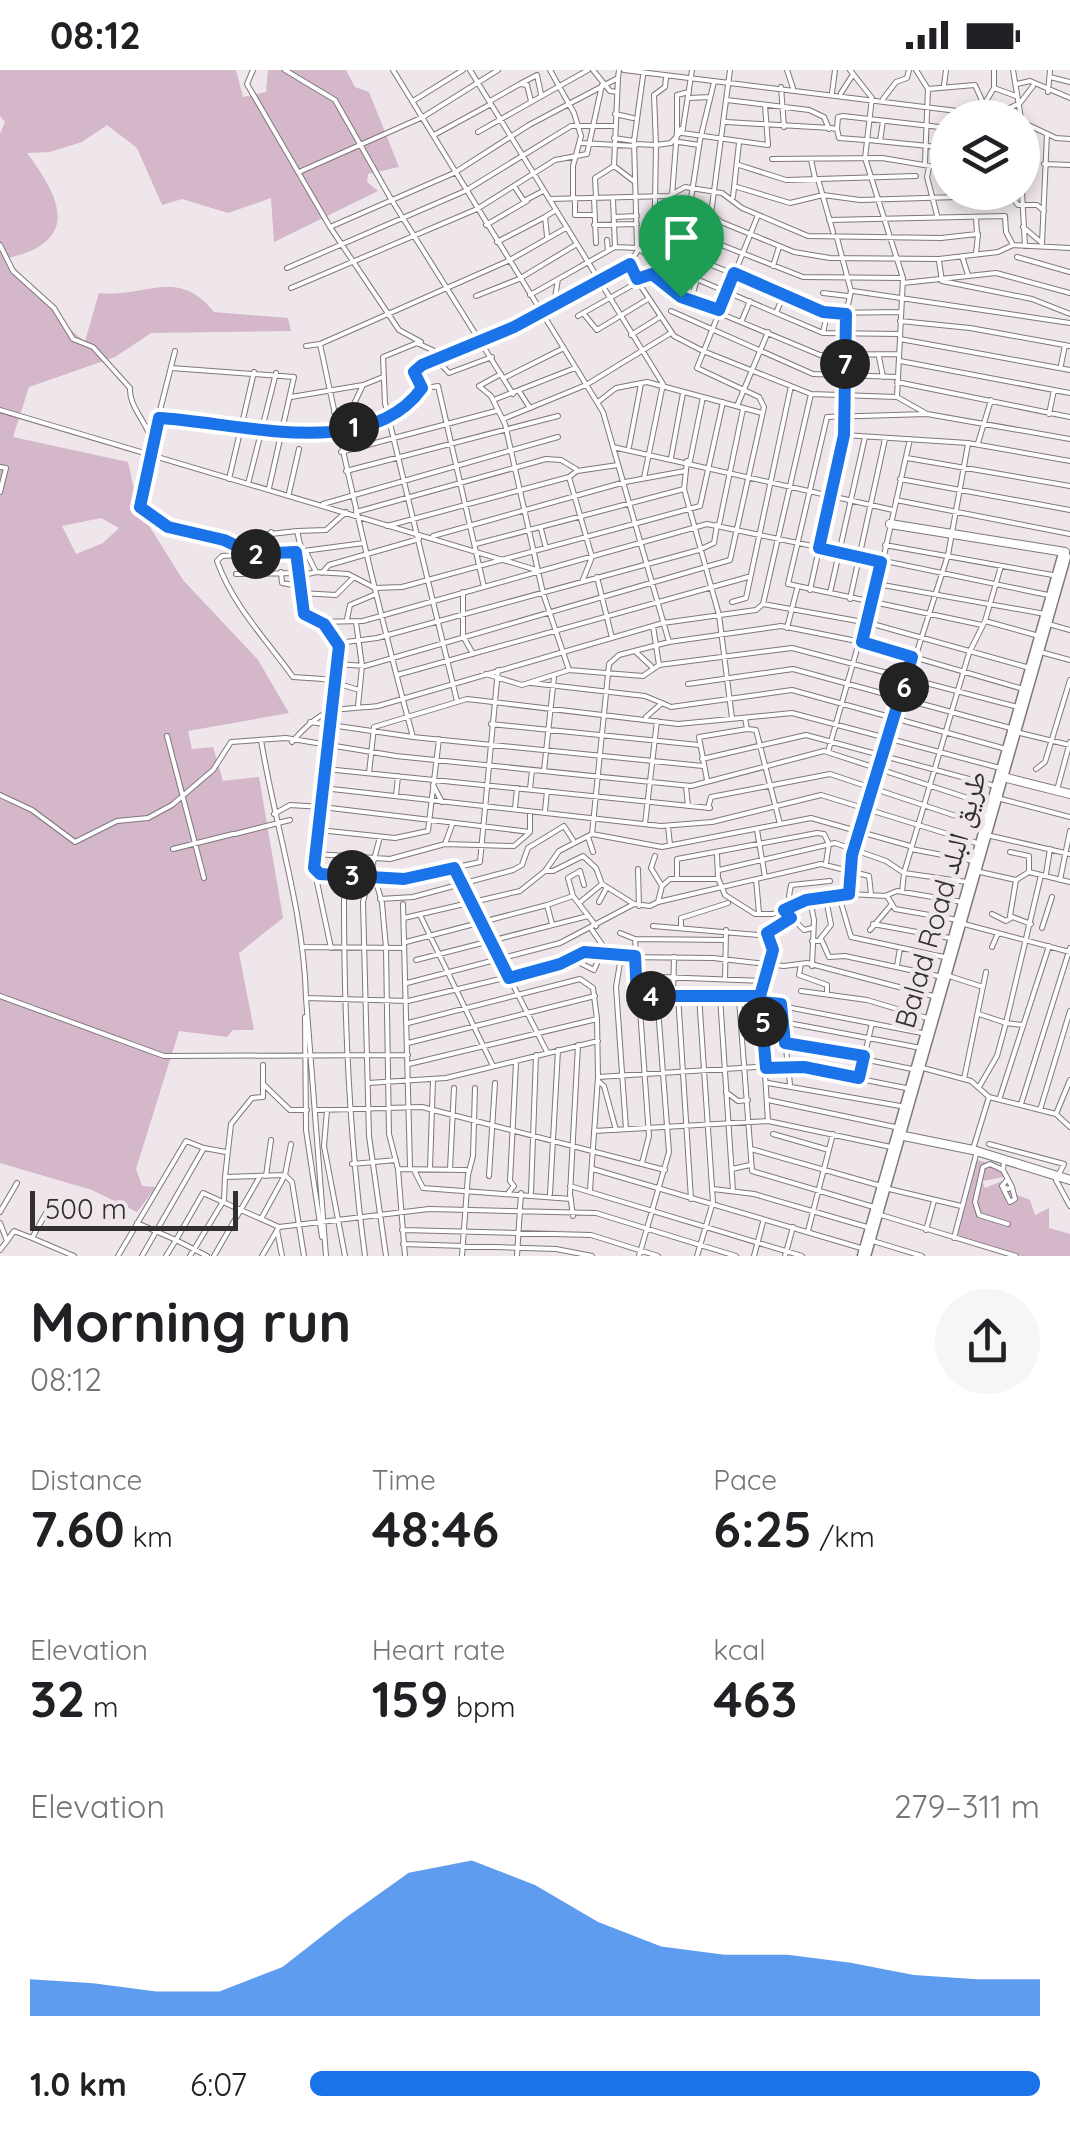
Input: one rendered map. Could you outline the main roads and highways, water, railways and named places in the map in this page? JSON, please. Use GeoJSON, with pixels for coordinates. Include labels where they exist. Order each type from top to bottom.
{"type":"FeatureCollection","features":[{"type":"Feature","properties":{"kind":"highway","name":"Balad Road طريق البلد"},"geometry":{"type":"LineString","coordinates":[[1001,788],[1066,557]]}},
{"type":"Feature","properties":{"kind":"highway","name":"Balad Road طريق البلد"},"geometry":{"type":"LineString","coordinates":[[899,1137],[1044,653],[1066,557]]}},
{"type":"Feature","properties":{"kind":"highway","name":"Balad Road طريق البلد"},"geometry":{"type":"LineString","coordinates":[[869,1246],[937,998],[977,872]]}}]}
